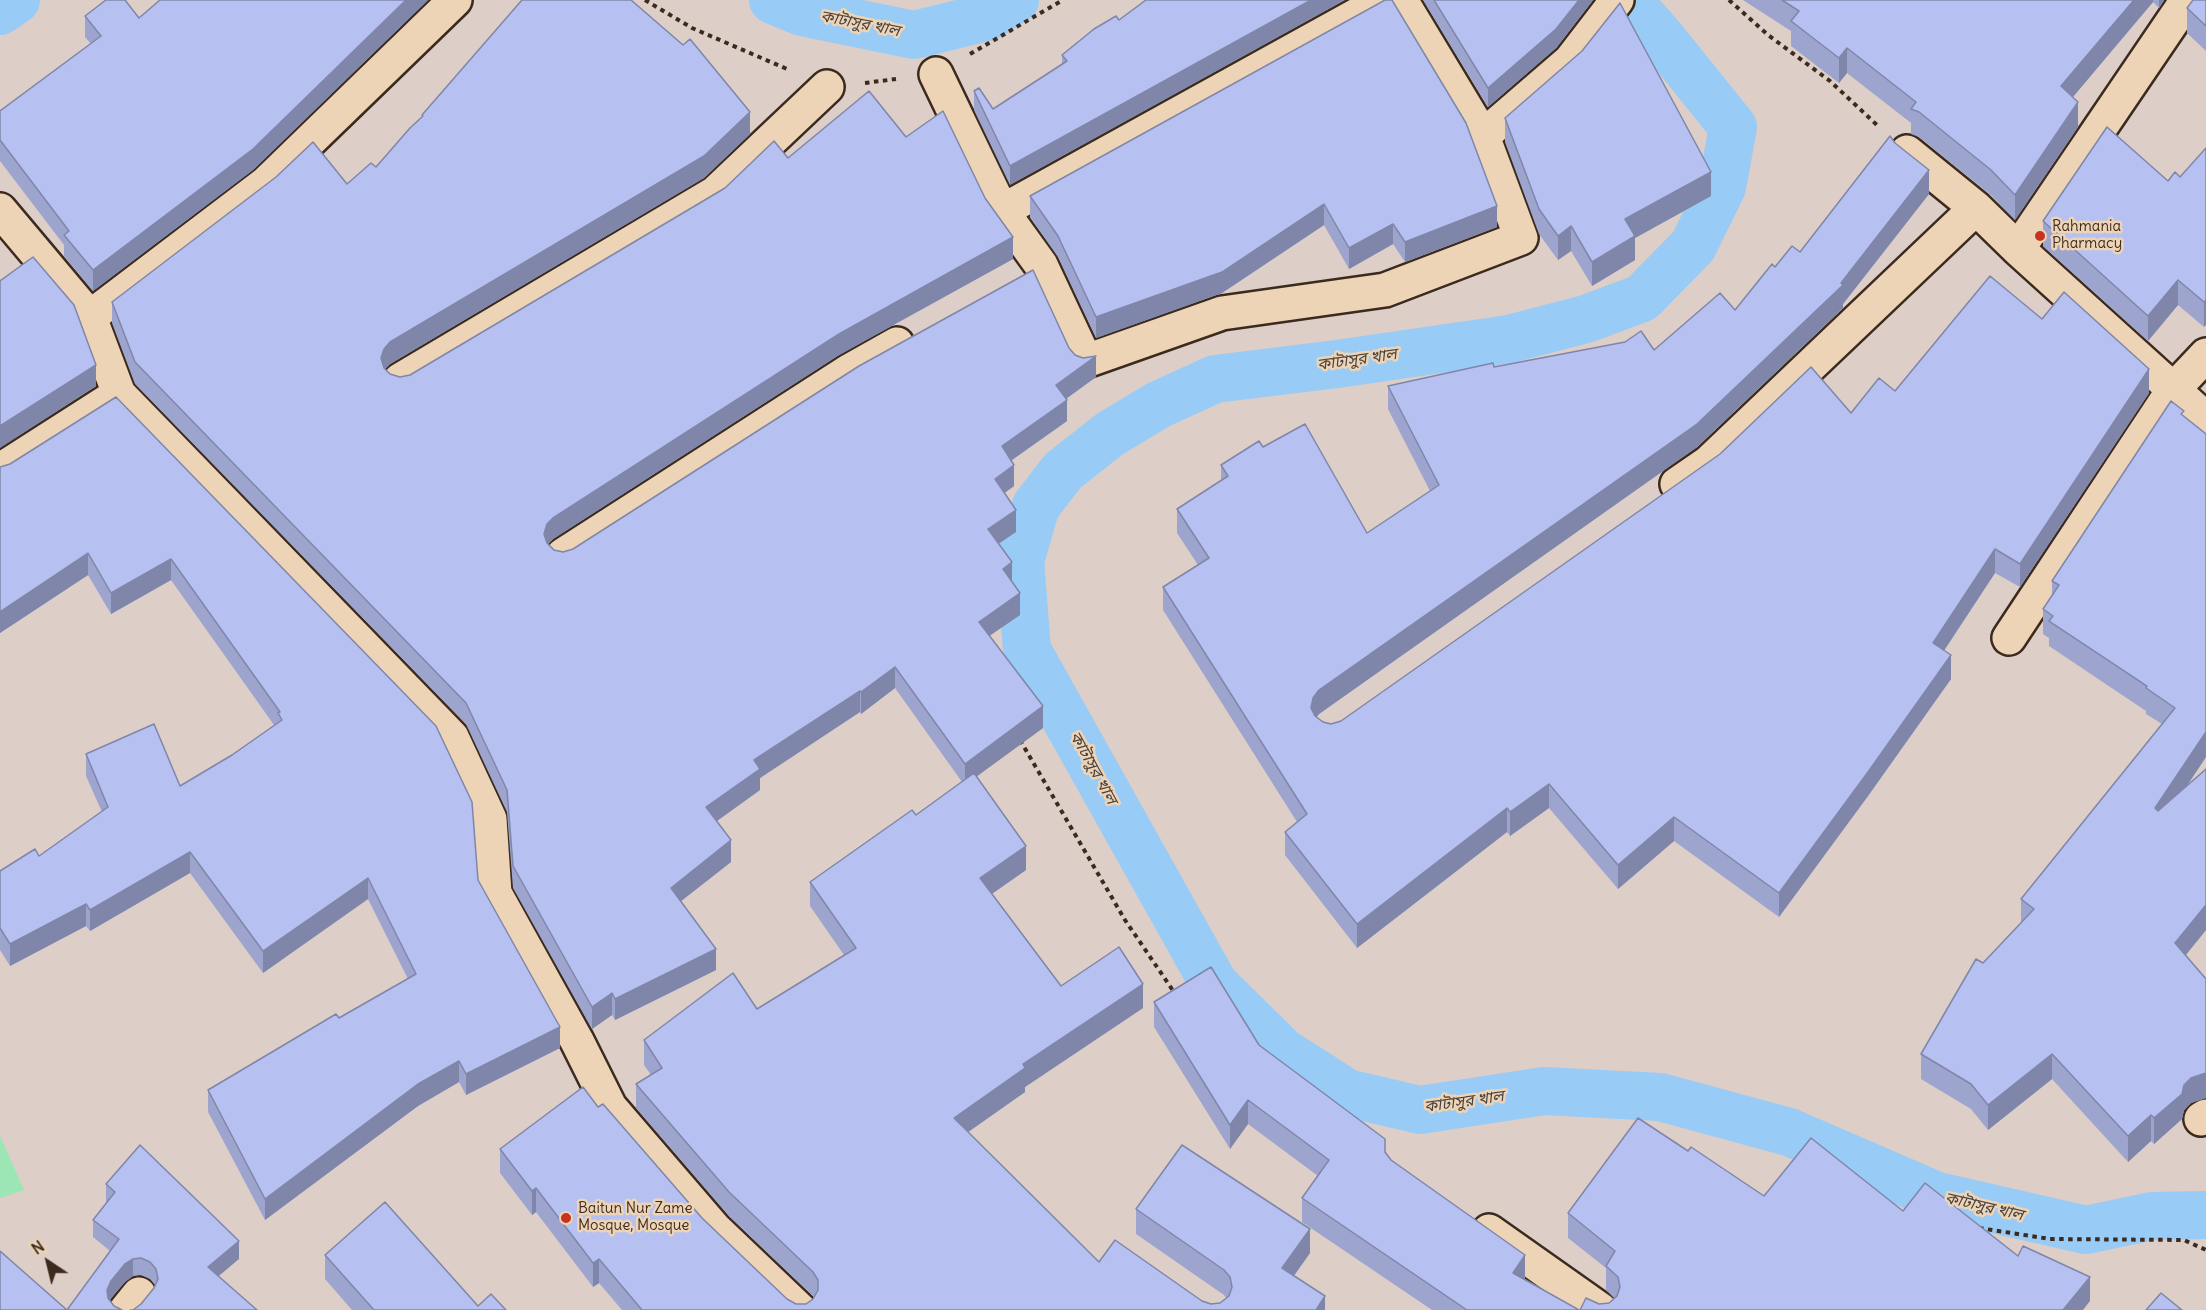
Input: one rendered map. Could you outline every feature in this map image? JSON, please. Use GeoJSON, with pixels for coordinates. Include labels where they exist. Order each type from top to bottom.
{"type":"FeatureCollection","features":[{"type":"Feature","properties":{"kind":"street"},"geometry":{"type":"LineString","coordinates":[[90,317],[265,184],[455,0]]}},
{"type":"Feature","properties":{"kind":"street"},"geometry":{"type":"LineString","coordinates":[[1002,212],[1384,0]]}},
{"type":"Feature","properties":{"kind":"street"},"geometry":{"type":"LineString","coordinates":[[936,74],[1002,212],[1041,265],[1086,361],[1222,313],[1385,290],[1521,238],[1484,136],[1401,0]]}},
{"type":"Feature","properties":{"kind":"street"},"geometry":{"type":"LineString","coordinates":[[1484,136],[1570,61],[1617,0]]}},
{"type":"Feature","properties":{"kind":"street"},"geometry":{"type":"LineString","coordinates":[[2018,249],[2185,3]]}},
{"type":"Feature","properties":{"kind":"street"},"geometry":{"type":"LineString","coordinates":[[400,380],[715,193],[827,87]]}},
{"type":"Feature","properties":{"kind":"street"},"geometry":{"type":"LineString","coordinates":[[1906,152],[1976,208],[2018,249],[2206,419]]}},
{"type":"Feature","properties":{"kind":"street"},"geometry":{"type":"LineString","coordinates":[[1651,503],[1709,462],[1976,208]]}},
{"type":"Feature","properties":{"kind":"street"},"geometry":{"type":"LineString","coordinates":[[0,210],[90,317],[119,394],[452,737],[490,819],[495,892],[577,1041],[610,1107],[715,1229],[800,1310]]}},
{"type":"Feature","properties":{"kind":"street"},"geometry":{"type":"LineString","coordinates":[[1011,282],[1041,265]]}},
{"type":"Feature","properties":{"kind":"street"},"geometry":{"type":"LineString","coordinates":[[563,555],[849,371],[920,332]]}},
{"type":"Feature","properties":{"kind":"street"},"geometry":{"type":"LineString","coordinates":[[2009,638],[2173,390],[2206,355]]}},
{"type":"Feature","properties":{"kind":"street"},"geometry":{"type":"LineString","coordinates":[[0,470],[119,394]]}},
{"type":"Feature","properties":{"kind":"street"},"geometry":{"type":"LineString","coordinates":[[1468,1216],[1601,1310]]}},
{"type":"Feature","properties":{"kind":"path"},"geometry":{"type":"LineString","coordinates":[[645,0],[692,28],[827,87],[936,74],[1063,0]]}},
{"type":"Feature","properties":{"kind":"path"},"geometry":{"type":"LineString","coordinates":[[1729,0],[1768,35],[1830,81],[1906,152]]}},
{"type":"Feature","properties":{"kind":"path"},"geometry":{"type":"LineString","coordinates":[[1015,732],[1125,920],[1183,1004]]}},
{"type":"Feature","properties":{"kind":"path"},"geometry":{"type":"LineString","coordinates":[[1969,1227],[2050,1239],[2184,1239],[2206,1250]]}},
{"type":"Feature","properties":{"kind":"green space"},"geometry":{"type":"Polygon","coordinates":[[[0,1136],[24,1190],[0,1198],[0,1136]]]}},
{"type":"Feature","properties":{"kind":"building"},"geometry":{"type":"Polygon","coordinates":[[[106,0],[125,0],[139,18],[160,0],[406,0],[253,149],[93,270],[64,235],[69,231],[0,140],[0,111],[101,36],[85,16],[106,0]]]}},
{"type":"Feature","properties":{"kind":"building"},"geometry":{"type":"Polygon","coordinates":[[[522,0],[631,0],[683,45],[690,39],[750,112],[704,156],[390,342],[381,358],[384,368],[390,374],[400,377],[410,375],[725,188],[774,141],[788,158],[869,91],[906,137],[943,111],[985,198],[1013,237],[839,334],[553,518],[547,524],[544,534],[547,543],[554,550],[563,552],[573,549],[859,366],[1033,270],[1069,348],[1075,355],[1083,358],[1096,356],[1056,385],[1067,400],[1002,446],[1014,465],[995,479],[1016,510],[988,529],[1012,562],[1003,569],[1020,593],[979,622],[1043,706],[965,764],[895,667],[861,692],[754,760],[760,769],[706,807],[731,840],[671,888],[716,949],[615,999],[612,993],[592,1007],[513,866],[507,790],[466,703],[135,362],[112,302],[276,177],[313,142],[347,184],[371,163],[376,167],[423,116],[522,0]]]}},
{"type":"Feature","properties":{"kind":"building"},"geometry":{"type":"Polygon","coordinates":[[[1146,0],[1311,0],[1010,166],[974,91],[979,88],[993,109],[1067,61],[1062,55],[1094,29],[1116,16],[1119,20],[1146,0]]]}},
{"type":"Feature","properties":{"kind":"building"},"geometry":{"type":"Polygon","coordinates":[[[1385,0],[1392,0],[1466,123],[1497,206],[1405,242],[1393,224],[1349,248],[1324,204],[1222,272],[1096,317],[1058,236],[1030,196],[1385,0]]]}},
{"type":"Feature","properties":{"kind":"building"},"geometry":{"type":"Polygon","coordinates":[[[1434,0],[1579,0],[1556,29],[1488,88],[1434,0]]]}},
{"type":"Feature","properties":{"kind":"building"},"geometry":{"type":"Polygon","coordinates":[[[1782,0],[2134,0],[2061,86],[2078,102],[2015,195],[1991,170],[1919,112],[1911,109],[1916,102],[1847,48],[1839,58],[1791,21],[1799,11],[1782,0]]]}},
{"type":"Feature","properties":{"kind":"building"},"geometry":{"type":"Polygon","coordinates":[[[2193,0],[2206,0],[2206,26],[2187,8],[2193,0]]]}},
{"type":"Feature","properties":{"kind":"building"},"geometry":{"type":"Polygon","coordinates":[[[1620,3],[1711,172],[1625,219],[1635,236],[1592,262],[1571,226],[1558,236],[1539,209],[1505,118],[1582,51],[1620,3]]]}},
{"type":"Feature","properties":{"kind":"building"},"geometry":{"type":"Polygon","coordinates":[[[2107,127],[2168,181],[2175,172],[2180,177],[2206,148],[2206,300],[2204,302],[2178,280],[2148,316],[2043,221],[2107,127]]]}},
{"type":"Feature","properties":{"kind":"building"},"geometry":{"type":"Polygon","coordinates":[[[1890,136],[1895,143],[1929,170],[1841,283],[1843,285],[1697,424],[1319,690],[1313,698],[1311,708],[1315,716],[1323,722],[1331,724],[1341,721],[1720,454],[1811,367],[1851,413],[1879,378],[1895,391],[1990,276],[2042,319],[2064,292],[2149,369],[2020,564],[1995,549],[1933,643],[1951,655],[1779,893],[1674,817],[1618,865],[1549,784],[1510,812],[1507,808],[1357,924],[1285,832],[1307,814],[1163,587],[1209,558],[1177,509],[1228,476],[1221,465],[1259,441],[1263,447],[1305,424],[1367,533],[1439,485],[1388,386],[1493,363],[1494,367],[1625,342],[1641,331],[1654,350],[1720,293],[1735,310],[1772,264],[1775,267],[1792,246],[1800,252],[1890,136]]]}},
{"type":"Feature","properties":{"kind":"building"},"geometry":{"type":"Polygon","coordinates":[[[33,257],[74,305],[96,365],[0,426],[0,281],[33,257]]]}},
{"type":"Feature","properties":{"kind":"building"},"geometry":{"type":"Polygon","coordinates":[[[116,397],[436,726],[472,802],[478,880],[560,1027],[466,1074],[459,1061],[418,1084],[265,1199],[208,1090],[336,1014],[339,1018],[416,974],[368,878],[263,951],[190,852],[90,910],[86,904],[10,944],[0,928],[0,871],[35,849],[39,856],[108,807],[86,754],[154,724],[180,786],[232,755],[282,720],[278,713],[280,712],[171,559],[111,593],[88,553],[0,612],[0,467],[10,464],[116,397]]]}},
{"type":"Feature","properties":{"kind":"building"},"geometry":{"type":"Polygon","coordinates":[[[2171,401],[2184,411],[2181,414],[2206,434],[2206,732],[2155,808],[2158,811],[2206,769],[2206,905],[2175,943],[2206,979],[2206,1073],[2191,1078],[2184,1085],[2182,1094],[2154,1118],[2151,1115],[2128,1136],[2052,1054],[1988,1105],[1971,1084],[1921,1054],[1976,959],[1983,963],[2034,909],[2021,899],[2175,708],[2146,688],[2147,686],[2049,621],[2053,616],[2043,609],[2059,585],[2052,581],[2171,401]]]}},
{"type":"Feature","properties":{"kind":"building"},"geometry":{"type":"Polygon","coordinates":[[[974,773],[1026,846],[980,878],[1061,986],[1119,947],[1143,984],[1023,1064],[1025,1068],[954,1118],[1099,1262],[1115,1240],[1202,1301],[1211,1304],[1220,1303],[1229,1296],[1232,1287],[1230,1277],[1224,1270],[1136,1209],[1182,1145],[1310,1229],[1282,1268],[1325,1296],[1316,1310],[642,1310],[599,1259],[593,1263],[536,1188],[532,1191],[500,1149],[583,1087],[598,1107],[603,1104],[702,1218],[787,1299],[796,1304],[806,1304],[813,1299],[818,1290],[818,1280],[813,1272],[729,1192],[636,1084],[662,1068],[644,1040],[733,973],[757,1009],[856,948],[810,882],[912,810],[916,815],[974,773]]]}},
{"type":"Feature","properties":{"kind":"building"},"geometry":{"type":"Polygon","coordinates":[[[1211,967],[1259,1045],[1385,1139],[1385,1152],[1391,1160],[1525,1255],[1513,1273],[1579,1310],[1467,1310],[1302,1198],[1329,1160],[1248,1100],[1230,1125],[1154,1002],[1211,967]]]}},
{"type":"Feature","properties":{"kind":"building"},"geometry":{"type":"Polygon","coordinates":[[[1638,1118],[1688,1151],[1691,1147],[1764,1196],[1811,1138],[1903,1211],[1925,1183],[2018,1256],[2023,1246],[2090,1277],[2063,1310],[1580,1310],[1586,1298],[1599,1304],[1609,1303],[1617,1296],[1620,1287],[1618,1277],[1606,1266],[1615,1251],[1568,1213],[1638,1118]]]}},
{"type":"Feature","properties":{"kind":"building"},"geometry":{"type":"Polygon","coordinates":[[[140,1145],[239,1241],[208,1267],[257,1310],[133,1310],[154,1288],[158,1279],[156,1269],[150,1262],[141,1258],[133,1259],[125,1264],[111,1281],[107,1290],[108,1298],[114,1306],[122,1310],[67,1310],[119,1239],[93,1220],[115,1192],[106,1184],[140,1145]]]}},
{"type":"Feature","properties":{"kind":"building"},"geometry":{"type":"Polygon","coordinates":[[[385,1202],[478,1306],[491,1294],[506,1310],[374,1310],[325,1255],[385,1202]]]}},
{"type":"Feature","properties":{"kind":"building"},"geometry":{"type":"Polygon","coordinates":[[[0,1251],[67,1310],[0,1310],[0,1251]]]}},
{"type":"Feature","properties":{"kind":"building"},"geometry":{"type":"Polygon","coordinates":[[[2161,1293],[2182,1310],[2146,1310],[2161,1293]]]}},
{"type":"Feature","properties":{"kind":"waterway","name":"কাটাসুর খাল"},"geometry":{"type":"LineString","coordinates":[[0,11],[16,0]]}},
{"type":"Feature","properties":{"kind":"waterway","name":"কাটাসুর খাল"},"geometry":{"type":"LineString","coordinates":[[773,0],[802,12],[914,35],[987,17],[1015,0]]}},
{"type":"Feature","properties":{"kind":"waterway","name":"কাটাসুর খাল"},"geometry":{"type":"LineString","coordinates":[[1628,0],[1733,127],[1722,187],[1693,246],[1642,298],[1586,319],[1509,339],[1215,379],[1158,405],[1110,434],[1063,471],[1036,506],[1020,561],[1027,650],[1214,984],[1283,1052],[1347,1093],[1420,1110],[1544,1091],[1660,1097],[1789,1132],[1937,1196],[2086,1230],[2152,1216],[2206,1215]]}},
{"type":"Feature","properties":{"kind":"place","name":"Rahmania Pharmacy"},"geometry":{"type":"Point","coordinates":[2040,236]}},
{"type":"Feature","properties":{"kind":"place","name":"Baitun Nur Zame Mosque, Mosque"},"geometry":{"type":"Point","coordinates":[566,1218]}}]}
